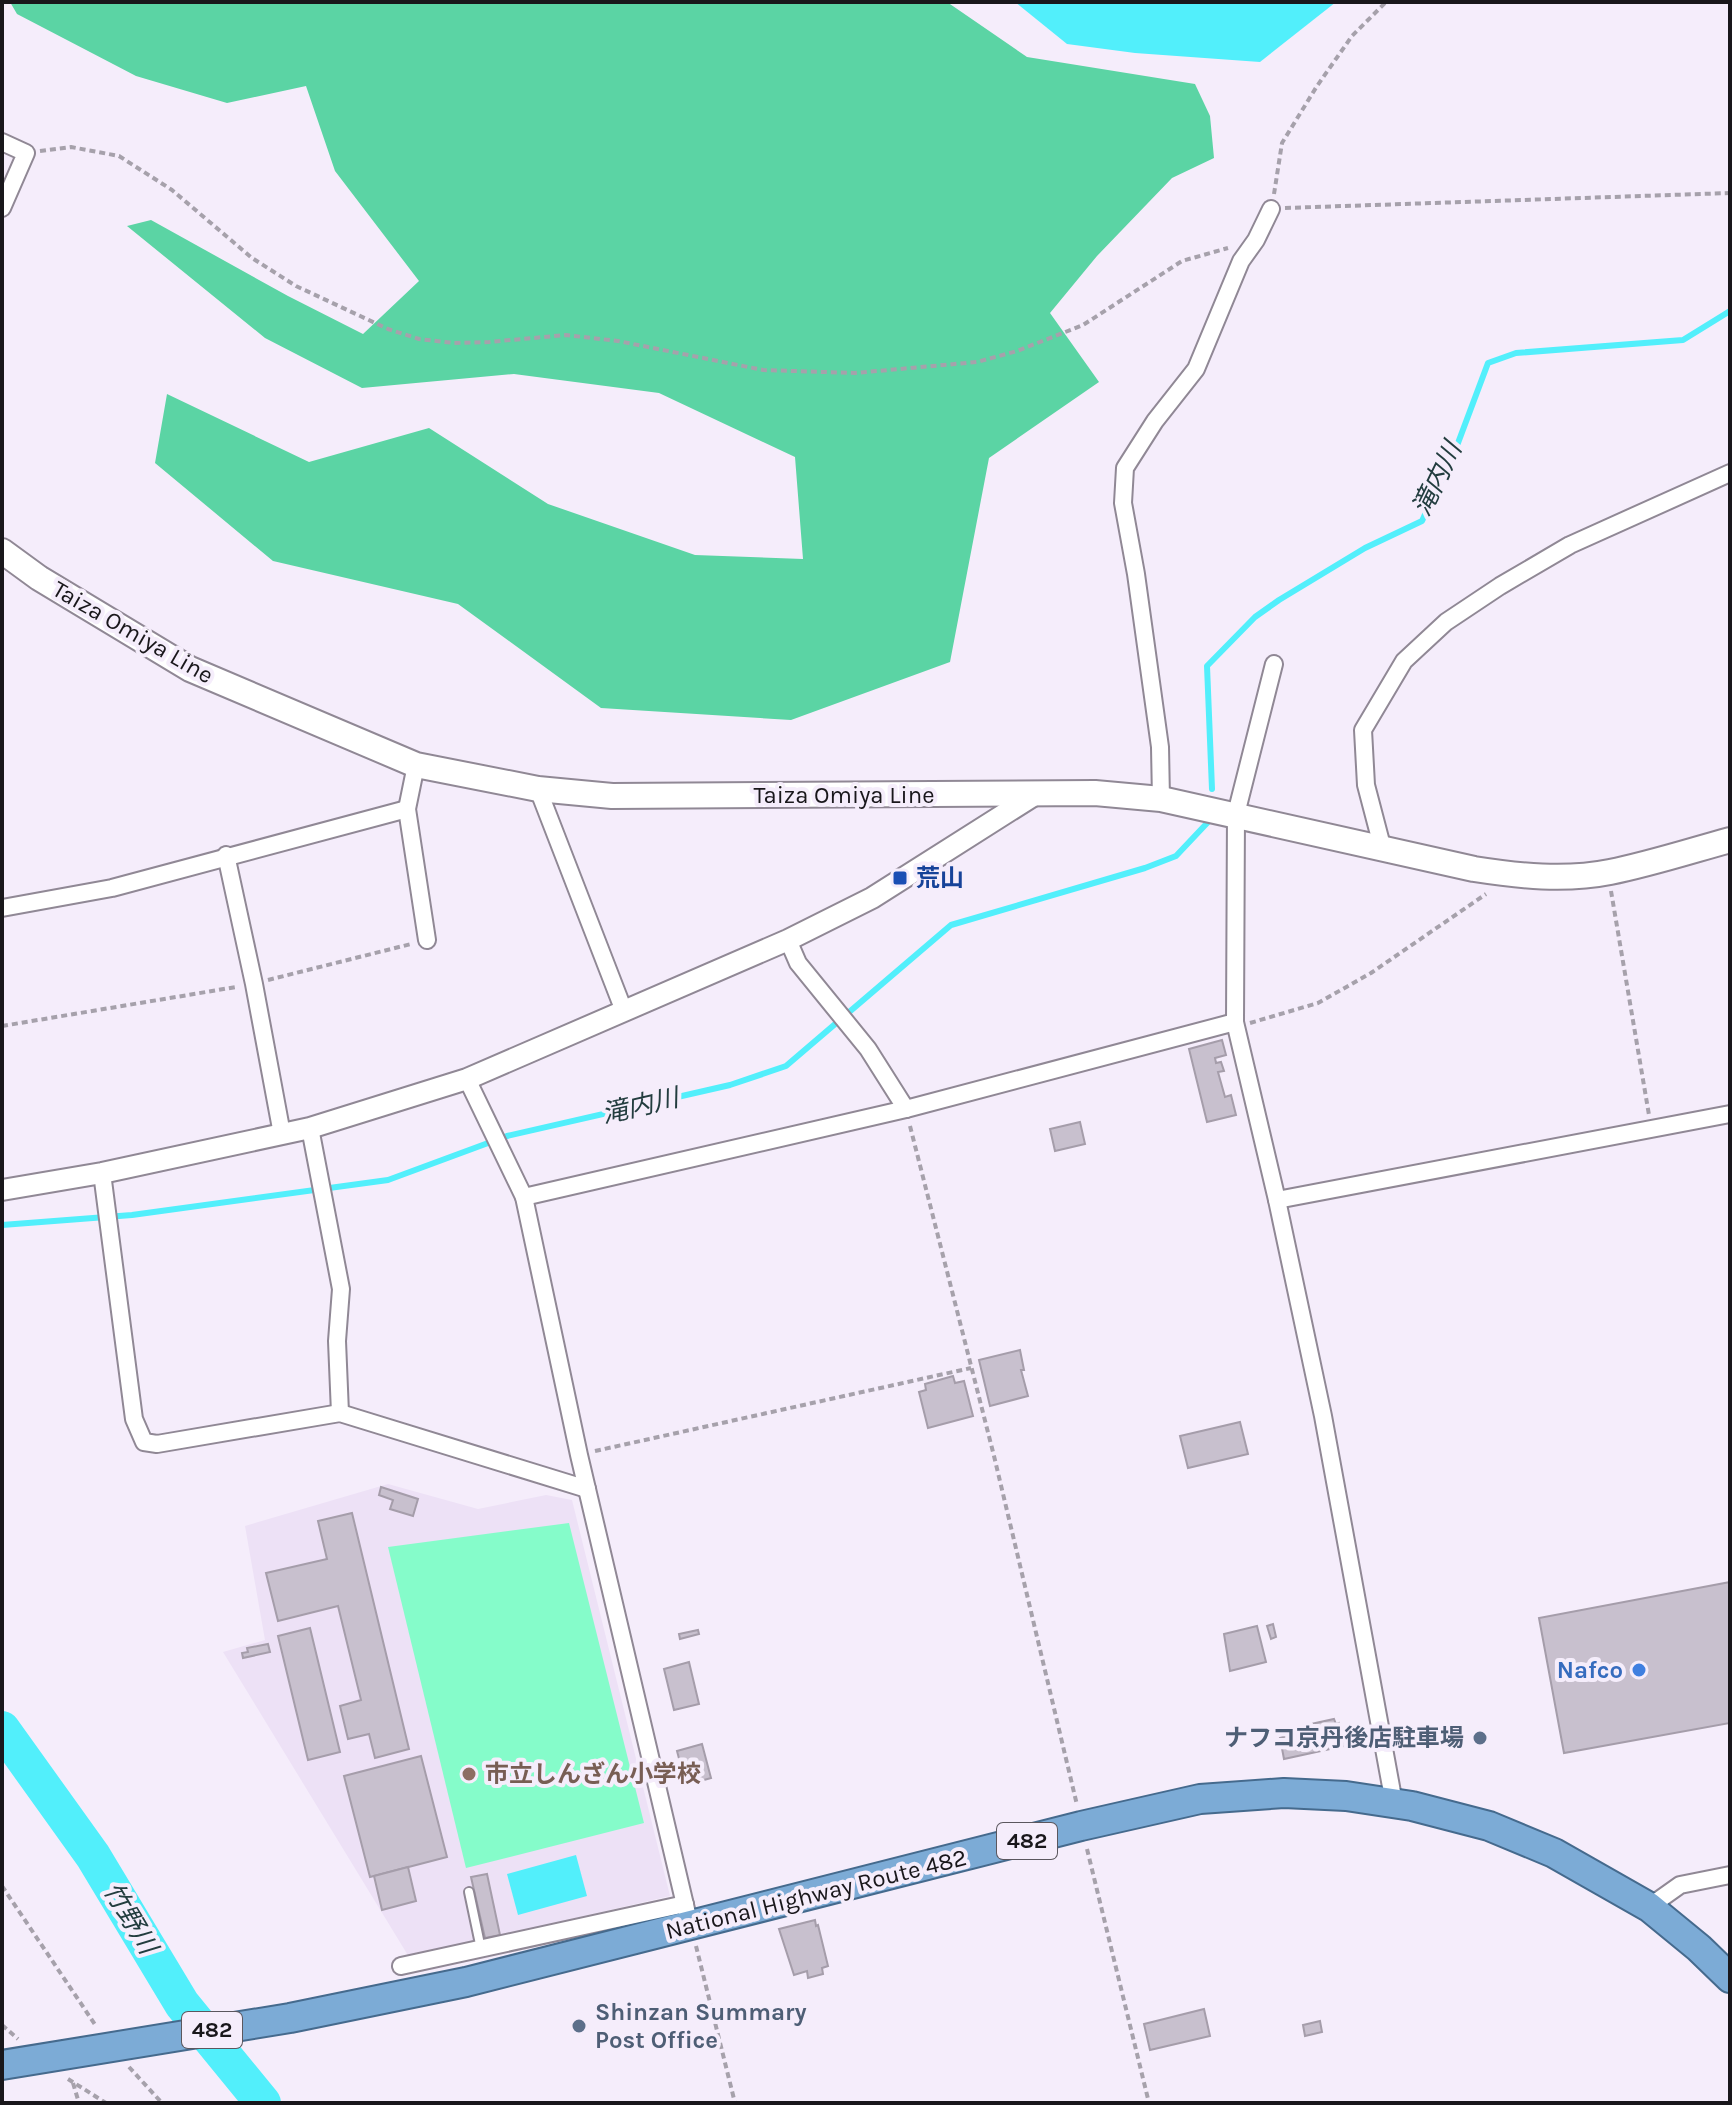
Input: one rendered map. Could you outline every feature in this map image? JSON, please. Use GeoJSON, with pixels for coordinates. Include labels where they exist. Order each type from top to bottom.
{"type":"FeatureCollection","features":[{"type":"Feature","properties":{"kind":"highway","name":"National Highway Route 482"},"geometry":{"type":"LineString","coordinates":[[2,2065],[290,2018],[466,1982],[687,1915],[1200,1799],[1284,1793],[1346,1796],[1394,1803],[1489,1826],[1554,1853],[1649,1907],[1730,1978]]}},
{"type":"Feature","properties":{"kind":"main road","name":"Taiza Omiya Line"},"geometry":{"type":"LineString","coordinates":[[2,551],[39,578],[190,669],[416,765],[538,789],[612,796],[1095,793],[1161,799],[1236,814],[1474,869],[1560,877],[1608,873],[1730,840]]}},
{"type":"Feature","properties":{"kind":"street"},"geometry":{"type":"LineString","coordinates":[[2,142],[26,153],[2,208]]}},
{"type":"Feature","properties":{"kind":"street"},"geometry":{"type":"LineString","coordinates":[[1161,799],[1160,747],[1123,503],[1125,468],[1155,421],[1196,369],[1241,261],[1256,240],[1271,209]]}},
{"type":"Feature","properties":{"kind":"street"},"geometry":{"type":"LineString","coordinates":[[1382,846],[1366,785],[1363,730],[1404,661],[1446,622],[1570,545],[1730,473]]}},
{"type":"Feature","properties":{"kind":"street"},"geometry":{"type":"LineString","coordinates":[[1274,664],[1236,814],[1236,1024],[1323,1416],[1394,1803]]}},
{"type":"Feature","properties":{"kind":"street"},"geometry":{"type":"LineString","coordinates":[[416,765],[407,809],[427,940]]}},
{"type":"Feature","properties":{"kind":"street"},"geometry":{"type":"LineString","coordinates":[[538,789],[624,1011]]}},
{"type":"Feature","properties":{"kind":"street"},"geometry":{"type":"LineString","coordinates":[[2,1190],[102,1173],[310,1128],[467,1079],[788,940],[872,898],[1036,794]]}},
{"type":"Feature","properties":{"kind":"street"},"geometry":{"type":"LineString","coordinates":[[2,908],[112,888],[407,809]]}},
{"type":"Feature","properties":{"kind":"street"},"geometry":{"type":"LineString","coordinates":[[226,855],[282,1134]]}},
{"type":"Feature","properties":{"kind":"street"},"geometry":{"type":"LineString","coordinates":[[788,940],[798,963],[868,1049],[906,1109]]}},
{"type":"Feature","properties":{"kind":"street"},"geometry":{"type":"LineString","coordinates":[[524,1197],[906,1109],[1236,1024]]}},
{"type":"Feature","properties":{"kind":"street"},"geometry":{"type":"LineString","coordinates":[[401,1966],[481,1949],[687,1915],[579,1455],[524,1197],[467,1079]]}},
{"type":"Feature","properties":{"kind":"street"},"geometry":{"type":"LineString","coordinates":[[1277,1200],[1730,1114]]}},
{"type":"Feature","properties":{"kind":"street"},"geometry":{"type":"LineString","coordinates":[[310,1128],[341,1289],[337,1341],[340,1413]]}},
{"type":"Feature","properties":{"kind":"street"},"geometry":{"type":"LineString","coordinates":[[102,1173],[134,1419],[144,1442],[157,1444],[340,1413],[587,1489]]}},
{"type":"Feature","properties":{"kind":"street"},"geometry":{"type":"LineString","coordinates":[[1649,1907],[1680,1885],[1730,1875]]}},
{"type":"Feature","properties":{"kind":"lane"},"geometry":{"type":"LineString","coordinates":[[469,1892],[481,1949]]}},
{"type":"Feature","properties":{"kind":"path"},"geometry":{"type":"LineString","coordinates":[[1386,2],[1352,36],[1282,143],[1271,209],[1730,193]]}},
{"type":"Feature","properties":{"kind":"path"},"geometry":{"type":"LineString","coordinates":[[26,153],[71,147],[119,156],[172,190],[252,258],[296,286],[388,329],[419,339],[454,343],[566,335],[618,341],[763,370],[855,373],[977,362],[1017,351],[1083,325],[1182,261],[1256,240]]}},
{"type":"Feature","properties":{"kind":"path"},"geometry":{"type":"LineString","coordinates":[[1608,873],[1651,1129]]}},
{"type":"Feature","properties":{"kind":"path"},"geometry":{"type":"LineString","coordinates":[[1236,1024],[1318,1003],[1371,973],[1514,875]]}},
{"type":"Feature","properties":{"kind":"path"},"geometry":{"type":"LineString","coordinates":[[2,1026],[254,984],[427,940]]}},
{"type":"Feature","properties":{"kind":"path"},"geometry":{"type":"LineString","coordinates":[[906,1109],[1149,2103]]}},
{"type":"Feature","properties":{"kind":"path"},"geometry":{"type":"LineString","coordinates":[[579,1455],[971,1368]]}},
{"type":"Feature","properties":{"kind":"path"},"geometry":{"type":"LineString","coordinates":[[2,1886],[122,2044],[162,2103]]}},
{"type":"Feature","properties":{"kind":"path"},"geometry":{"type":"LineString","coordinates":[[687,1915],[735,2103]]}},
{"type":"Feature","properties":{"kind":"path"},"geometry":{"type":"LineString","coordinates":[[2,2025],[25,2045]]}},
{"type":"Feature","properties":{"kind":"path"},"geometry":{"type":"LineString","coordinates":[[65,2076],[106,2103]]}},
{"type":"Feature","properties":{"kind":"path"},"geometry":{"type":"LineString","coordinates":[[73,2083],[79,2103]]}},
{"type":"Feature","properties":{"kind":"shaded area","name":"市立しんざん小学校"},"geometry":{"type":"Polygon","coordinates":[[[388,1484],[478,1509],[546,1495],[572,1500],[670,1896],[409,1957],[223,1652],[265,1640],[245,1526],[388,1484]]]}},
{"type":"Feature","properties":{"kind":"green space"},"geometry":{"type":"Polygon","coordinates":[[[10,2],[947,2],[1027,57],[1195,84],[1210,116],[1214,158],[1172,178],[1097,256],[1050,313],[1099,382],[989,458],[950,662],[791,720],[601,708],[458,604],[273,561],[155,463],[167,394],[309,462],[429,428],[548,504],[695,555],[803,559],[795,457],[659,393],[514,374],[362,388],[265,338],[127,226],[151,220],[363,334],[419,281],[335,171],[306,86],[227,103],[136,76],[17,14],[10,2]]]}},
{"type":"Feature","properties":{"kind":"green space"},"geometry":{"type":"Polygon","coordinates":[[[569,1523],[644,1823],[466,1868],[388,1547],[569,1523]]]}},
{"type":"Feature","properties":{"kind":"water"},"geometry":{"type":"Polygon","coordinates":[[[1015,2],[1336,2],[1260,62],[1135,53],[1067,44],[1015,2]]]}},
{"type":"Feature","properties":{"kind":"water"},"geometry":{"type":"Polygon","coordinates":[[[576,1855],[587,1896],[518,1915],[507,1874],[576,1855]]]}},
{"type":"Feature","properties":{"kind":"building"},"geometry":{"type":"Polygon","coordinates":[[[1222,1040],[1226,1055],[1215,1058],[1216,1063],[1221,1062],[1224,1071],[1218,1072],[1225,1097],[1231,1095],[1236,1115],[1207,1122],[1189,1049],[1222,1040]]]}},
{"type":"Feature","properties":{"kind":"building"},"geometry":{"type":"Polygon","coordinates":[[[1080,1122],[1085,1144],[1055,1151],[1050,1129],[1080,1122]]]}},
{"type":"Feature","properties":{"kind":"building"},"geometry":{"type":"Polygon","coordinates":[[[1020,1350],[1024,1370],[1021,1370],[1028,1396],[990,1406],[979,1360],[1020,1350]]]}},
{"type":"Feature","properties":{"kind":"building"},"geometry":{"type":"Polygon","coordinates":[[[953,1376],[955,1383],[964,1381],[973,1416],[928,1428],[919,1392],[926,1390],[925,1384],[953,1376]]]}},
{"type":"Feature","properties":{"kind":"building"},"geometry":{"type":"Polygon","coordinates":[[[1240,1422],[1248,1454],[1188,1468],[1180,1436],[1240,1422]]]}},
{"type":"Feature","properties":{"kind":"building"},"geometry":{"type":"Polygon","coordinates":[[[381,1487],[418,1499],[413,1516],[390,1509],[393,1500],[379,1495],[381,1487]]]}},
{"type":"Feature","properties":{"kind":"building"},"geometry":{"type":"Polygon","coordinates":[[[352,1513],[409,1749],[375,1758],[369,1734],[348,1739],[340,1706],[361,1700],[338,1606],[278,1621],[266,1573],[327,1559],[318,1521],[352,1513]]]}},
{"type":"Feature","properties":{"kind":"building","name":"Nafco"},"geometry":{"type":"Polygon","coordinates":[[[1730,1582],[1730,1723],[1564,1753],[1539,1618],[1730,1582]]]}},
{"type":"Feature","properties":{"kind":"building"},"geometry":{"type":"Polygon","coordinates":[[[1273,1624],[1276,1637],[1271,1639],[1267,1626],[1273,1624]]]}},
{"type":"Feature","properties":{"kind":"building"},"geometry":{"type":"Polygon","coordinates":[[[1257,1626],[1266,1662],[1230,1671],[1224,1634],[1257,1626]]]}},
{"type":"Feature","properties":{"kind":"building"},"geometry":{"type":"Polygon","coordinates":[[[310,1628],[340,1752],[308,1760],[278,1636],[310,1628]]]}},
{"type":"Feature","properties":{"kind":"building"},"geometry":{"type":"Polygon","coordinates":[[[698,1630],[699,1634],[680,1639],[679,1634],[698,1630]]]}},
{"type":"Feature","properties":{"kind":"building"},"geometry":{"type":"Polygon","coordinates":[[[268,1644],[270,1652],[243,1658],[242,1653],[248,1652],[247,1648],[268,1644]]]}},
{"type":"Feature","properties":{"kind":"building"},"geometry":{"type":"Polygon","coordinates":[[[689,1662],[699,1704],[674,1710],[664,1669],[689,1662]]]}},
{"type":"Feature","properties":{"kind":"building"},"geometry":{"type":"Polygon","coordinates":[[[1334,1719],[1336,1724],[1339,1723],[1344,1746],[1284,1759],[1280,1738],[1289,1735],[1288,1729],[1334,1719]]]}},
{"type":"Feature","properties":{"kind":"building"},"geometry":{"type":"Polygon","coordinates":[[[702,1744],[711,1778],[686,1785],[677,1751],[702,1744]]]}},
{"type":"Feature","properties":{"kind":"building"},"geometry":{"type":"Polygon","coordinates":[[[421,1756],[447,1857],[370,1877],[344,1776],[421,1756]]]}},
{"type":"Feature","properties":{"kind":"building"},"geometry":{"type":"Polygon","coordinates":[[[408,1867],[416,1901],[382,1910],[374,1876],[408,1867]]]}},
{"type":"Feature","properties":{"kind":"building"},"geometry":{"type":"Polygon","coordinates":[[[487,1874],[500,1935],[485,1938],[471,1877],[487,1874]]]}},
{"type":"Feature","properties":{"kind":"building"},"geometry":{"type":"Polygon","coordinates":[[[815,1920],[828,1966],[822,1968],[823,1974],[808,1978],[807,1971],[794,1975],[779,1929],[815,1920]]]}},
{"type":"Feature","properties":{"kind":"building"},"geometry":{"type":"Polygon","coordinates":[[[1204,2009],[1210,2036],[1150,2050],[1144,2024],[1204,2009]]]}},
{"type":"Feature","properties":{"kind":"building"},"geometry":{"type":"Polygon","coordinates":[[[1320,2021],[1322,2032],[1305,2036],[1303,2025],[1320,2021]]]}},
{"type":"Feature","properties":{"kind":"waterway","name":"滝内川"},"geometry":{"type":"LineString","coordinates":[[1212,789],[1207,666],[1255,617],[1279,600],[1365,548],[1422,521],[1458,443],[1488,363],[1516,353],[1683,340],[1730,311]]}},
{"type":"Feature","properties":{"kind":"waterway","name":"滝内川"},"geometry":{"type":"LineString","coordinates":[[2,1225],[132,1215],[388,1180],[507,1136],[730,1085],[786,1066],[951,925],[1176,856],[1209,821]]}},
{"type":"Feature","properties":{"kind":"waterway","name":"竹野川"},"geometry":{"type":"LineString","coordinates":[[2,1729],[93,1856],[182,2004],[263,2103]]}},
{"type":"Feature","properties":{"kind":"place","name":"荒山"},"geometry":{"type":"Point","coordinates":[900,878]}},
{"type":"Feature","properties":{"kind":"place","name":"Nafco"},"geometry":{"type":"Point","coordinates":[1639,1670]}},
{"type":"Feature","properties":{"kind":"place","name":"ナフコ京丹後店駐車場"},"geometry":{"type":"Point","coordinates":[1480,1738]}},
{"type":"Feature","properties":{"kind":"place","name":"市立しんざん小学校"},"geometry":{"type":"Point","coordinates":[469,1774]}},
{"type":"Feature","properties":{"kind":"place","name":"Shinzan Summary Post Office"},"geometry":{"type":"Point","coordinates":[579,2026]}}]}
